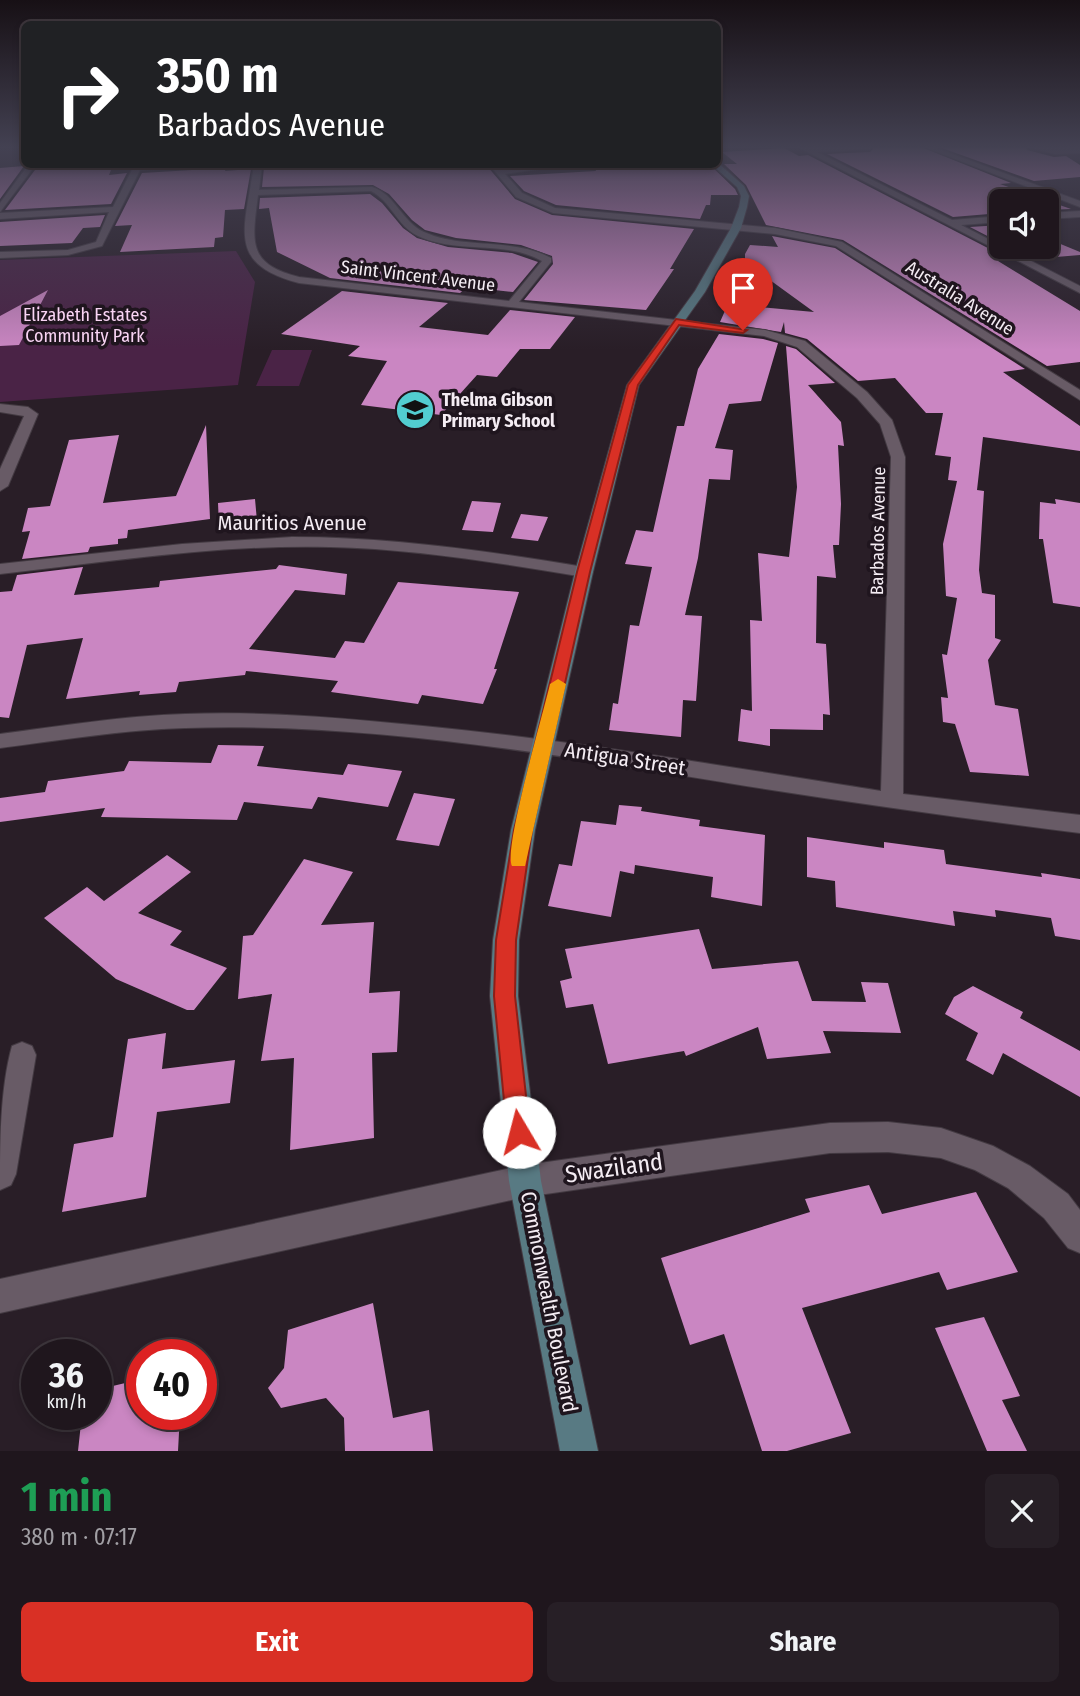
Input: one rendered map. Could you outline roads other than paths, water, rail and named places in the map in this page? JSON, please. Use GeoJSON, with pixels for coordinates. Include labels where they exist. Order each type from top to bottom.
{"type":"FeatureCollection","features":[{"type":"Feature","properties":{"kind":"street"},"geometry":{"type":"LineString","coordinates":[[0,216],[21,215]]}},
{"type":"Feature","properties":{"kind":"street"},"geometry":{"type":"LineString","coordinates":[[0,255],[83,250],[96,246],[101,241],[112,215]]}},
{"type":"Feature","properties":{"kind":"street","name":"Saint Vincent Avenue"},"geometry":{"type":"LineString","coordinates":[[254,215],[251,249],[262,265],[276,274],[299,280],[676,322]]}},
{"type":"Feature","properties":{"kind":"street"},"geometry":{"type":"LineString","coordinates":[[397,215],[419,234],[461,245],[533,253],[546,257],[548,260],[544,268],[511,305]]}},
{"type":"Feature","properties":{"kind":"street","name":"Australia Avenue"},"geometry":{"type":"LineString","coordinates":[[601,215],[798,234],[839,244],[1080,396]]}},
{"type":"Feature","properties":{"kind":"street","name":"Commonwealth Boulevard"},"geometry":{"type":"LineString","coordinates":[[579,1451],[525,1181],[504,996],[506,940],[523,830],[584,572],[633,385],[700,292],[736,228],[740,215]]}},
{"type":"Feature","properties":{"kind":"street"},"geometry":{"type":"LineString","coordinates":[[936,215],[1080,290]]}},
{"type":"Feature","properties":{"kind":"street"},"geometry":{"type":"LineString","coordinates":[[952,223],[989,220]]}},
{"type":"Feature","properties":{"kind":"street","name":"Barbados Avenue"},"geometry":{"type":"LineString","coordinates":[[676,322],[765,333],[801,344],[862,395],[887,423],[898,457],[892,801]]}},
{"type":"Feature","properties":{"kind":"street"},"geometry":{"type":"LineString","coordinates":[[0,408],[23,410],[31,414],[0,486]]}},
{"type":"Feature","properties":{"kind":"street","name":"Mauritios Avenue"},"geometry":{"type":"LineString","coordinates":[[0,569],[214,546],[294,542],[478,554],[584,572]]}},
{"type":"Feature","properties":{"kind":"street","name":"Antigua Street"},"geometry":{"type":"LineString","coordinates":[[0,741],[172,722],[269,721],[543,746],[892,801],[1080,824]]}},
{"type":"Feature","properties":{"kind":"street"},"geometry":{"type":"LineString","coordinates":[[0,1174],[22,1055]]}},
{"type":"Feature","properties":{"kind":"street","name":"Swaziland"},"geometry":{"type":"LineString","coordinates":[[0,1296],[525,1181],[830,1138],[888,1137],[941,1143],[982,1157],[1019,1177],[1056,1206],[1080,1237]]}},
{"type":"Feature","properties":{"kind":"place","name":"Thelma Gibson Primary School"},"geometry":{"type":"Point","coordinates":[415,410]}},
{"type":"Feature","properties":{"kind":"park label","name":"Elizabeth Estates Community Park"},"geometry":{"type":"Point","coordinates":[85,325]}}]}
